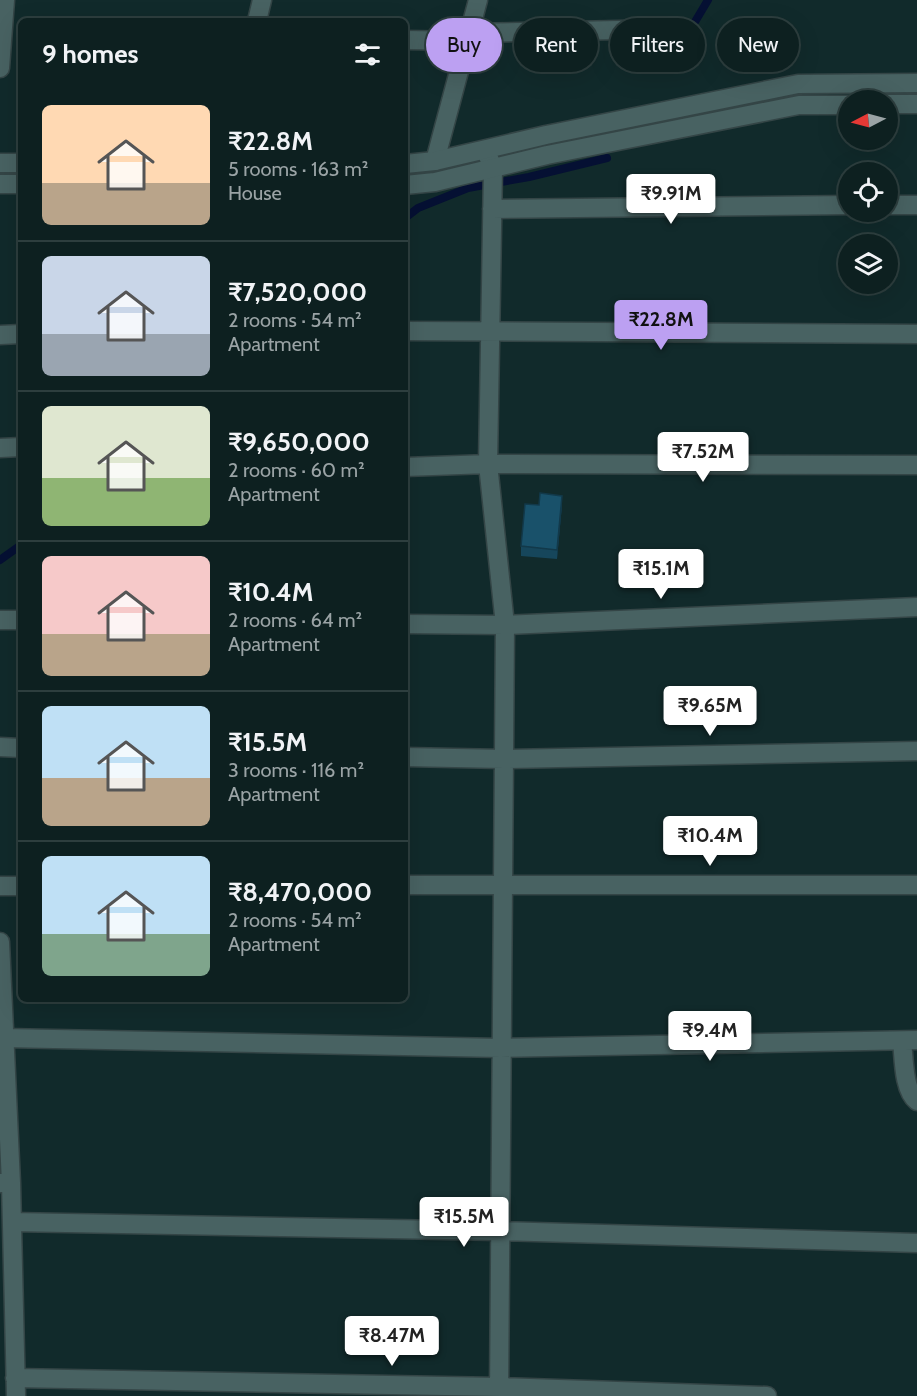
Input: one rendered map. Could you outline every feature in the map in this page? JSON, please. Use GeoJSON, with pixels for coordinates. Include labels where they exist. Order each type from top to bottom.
{"type":"FeatureCollection","features":[{"type":"Feature","properties":{"kind":"street"},"geometry":{"type":"LineString","coordinates":[[0,68],[5,0]]}},
{"type":"Feature","properties":{"kind":"street"},"geometry":{"type":"LineString","coordinates":[[258,18],[262,0]]}},
{"type":"Feature","properties":{"kind":"street"},"geometry":{"type":"LineString","coordinates":[[473,18],[478,0]]}},
{"type":"Feature","properties":{"kind":"street"},"geometry":{"type":"LineString","coordinates":[[502,36],[610,31]]}},
{"type":"Feature","properties":{"kind":"street"},"geometry":{"type":"LineString","coordinates":[[408,40],[426,39]]}},
{"type":"Feature","properties":{"kind":"street"},"geometry":{"type":"LineString","coordinates":[[435,161],[459,72]]}},
{"type":"Feature","properties":{"kind":"street"},"geometry":{"type":"LineString","coordinates":[[408,164],[435,161],[546,135],[798,84],[917,83]]}},
{"type":"Feature","properties":{"kind":"street"},"geometry":{"type":"LineString","coordinates":[[898,105],[917,104]]}},
{"type":"Feature","properties":{"kind":"street"},"geometry":{"type":"LineString","coordinates":[[408,185],[435,182],[547,155],[799,105],[838,105]]}},
{"type":"Feature","properties":{"kind":"street"},"geometry":{"type":"LineString","coordinates":[[486,149],[493,168],[488,464],[505,625],[499,1392]]}},
{"type":"Feature","properties":{"kind":"street"},"geometry":{"type":"LineString","coordinates":[[0,163],[18,163]]}},
{"type":"Feature","properties":{"kind":"street"},"geometry":{"type":"LineString","coordinates":[[0,184],[18,184]]}},
{"type":"Feature","properties":{"kind":"street"},"geometry":{"type":"LineString","coordinates":[[898,205],[917,205]]}},
{"type":"Feature","properties":{"kind":"street"},"geometry":{"type":"LineString","coordinates":[[492,209],[838,206]]}},
{"type":"Feature","properties":{"kind":"street"},"geometry":{"type":"LineString","coordinates":[[408,331],[917,334]]}},
{"type":"Feature","properties":{"kind":"street"},"geometry":{"type":"LineString","coordinates":[[0,335],[18,334]]}},
{"type":"Feature","properties":{"kind":"street"},"geometry":{"type":"LineString","coordinates":[[0,448],[18,447]]}},
{"type":"Feature","properties":{"kind":"street"},"geometry":{"type":"LineString","coordinates":[[408,467],[488,464],[917,465]]}},
{"type":"Feature","properties":{"kind":"street"},"geometry":{"type":"LineString","coordinates":[[408,624],[505,625],[917,607]]}},
{"type":"Feature","properties":{"kind":"street"},"geometry":{"type":"LineString","coordinates":[[0,620],[18,620]]}},
{"type":"Feature","properties":{"kind":"street"},"geometry":{"type":"LineString","coordinates":[[0,747],[18,748]]}},
{"type":"Feature","properties":{"kind":"street"},"geometry":{"type":"LineString","coordinates":[[408,757],[504,759],[917,751]]}},
{"type":"Feature","properties":{"kind":"street"},"geometry":{"type":"LineString","coordinates":[[408,885],[917,885]]}},
{"type":"Feature","properties":{"kind":"street"},"geometry":{"type":"LineString","coordinates":[[0,886],[18,886]]}},
{"type":"Feature","properties":{"kind":"street"},"geometry":{"type":"LineString","coordinates":[[0,942],[4,1038],[5,1183],[12,1222],[16,1387],[767,1396]]}},
{"type":"Feature","properties":{"kind":"street"},"geometry":{"type":"LineString","coordinates":[[4,1038],[501,1048],[909,1041],[908,1088],[912,1097],[917,1101]]}},
{"type":"Feature","properties":{"kind":"street"},"geometry":{"type":"LineString","coordinates":[[12,1222],[500,1231],[917,1243]]}},
{"type":"Feature","properties":{"kind":"building"},"geometry":{"type":"Polygon","coordinates":[[[540,493],[562,496],[557,550],[521,546],[525,504],[539,505],[540,493]]]}},
{"type":"Feature","properties":{"kind":"waterway"},"geometry":{"type":"LineString","coordinates":[[697,18],[708,0]]}},
{"type":"Feature","properties":{"kind":"waterway"},"geometry":{"type":"LineString","coordinates":[[408,216],[418,208],[468,188],[529,177],[607,158]]}},
{"type":"Feature","properties":{"kind":"waterway"},"geometry":{"type":"LineString","coordinates":[[0,560],[18,547]]}}]}
